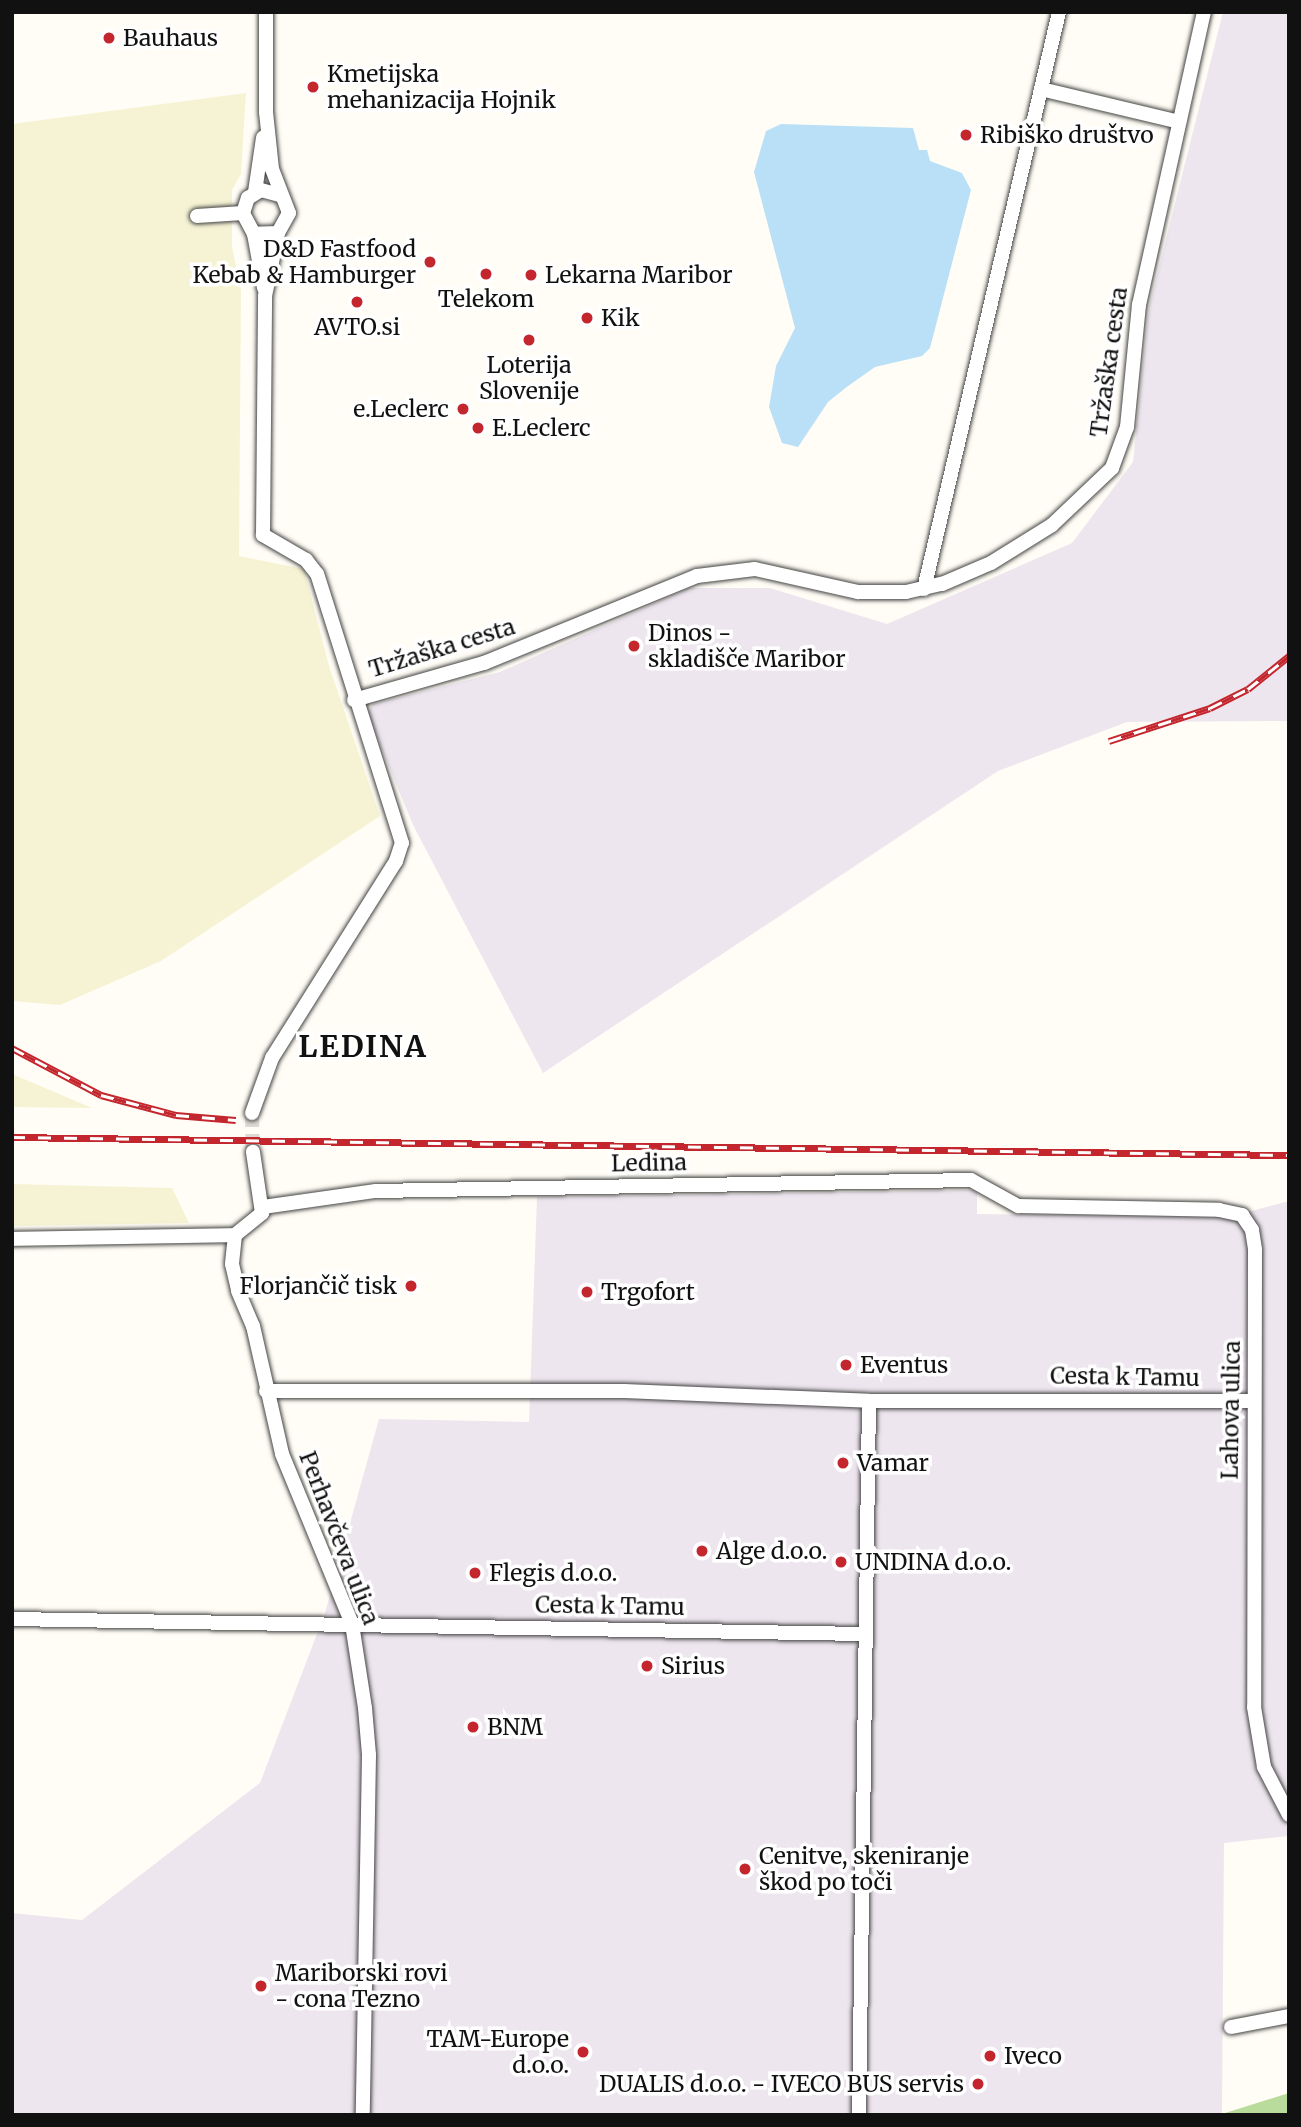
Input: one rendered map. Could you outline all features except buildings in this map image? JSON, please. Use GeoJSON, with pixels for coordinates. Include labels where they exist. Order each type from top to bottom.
{"type":"FeatureCollection","features":[{"type":"Feature","properties":{"kind":"street"},"geometry":{"type":"LineString","coordinates":[[243,213],[255,192],[266,112],[266,12]]}},
{"type":"Feature","properties":{"kind":"street"},"geometry":{"type":"LineString","coordinates":[[924,589],[1059,12]]}},
{"type":"Feature","properties":{"kind":"street","name":"Tržaška cesta"},"geometry":{"type":"LineString","coordinates":[[265,296],[262,535],[306,560],[317,573],[354,700],[484,663],[678,582],[732,569],[796,575],[858,592],[889,594],[924,589],[1020,548],[1052,525],[1112,468],[1128,427],[1139,305],[1204,12]]}},
{"type":"Feature","properties":{"kind":"street"},"geometry":{"type":"LineString","coordinates":[[1041,89],[1179,122]]}},
{"type":"Feature","properties":{"kind":"street"},"geometry":{"type":"LineString","coordinates":[[265,296],[278,233],[289,213],[280,195],[266,112]]}},
{"type":"Feature","properties":{"kind":"street"},"geometry":{"type":"LineString","coordinates":[[255,192],[268,190],[280,195]]}},
{"type":"Feature","properties":{"kind":"street"},"geometry":{"type":"LineString","coordinates":[[197,216],[243,213]]}},
{"type":"Feature","properties":{"kind":"street"},"geometry":{"type":"LineString","coordinates":[[243,213],[254,234],[265,296]]}},
{"type":"Feature","properties":{"kind":"street"},"geometry":{"type":"LineString","coordinates":[[254,234],[278,233]]}},
{"type":"Feature","properties":{"kind":"street"},"geometry":{"type":"LineString","coordinates":[[252,1113],[272,1058],[400,852],[398,823],[354,700]]}},
{"type":"Feature","properties":{"kind":"street"},"geometry":{"type":"LineString","coordinates":[[12,1239],[235,1235],[259,1218],[263,1207],[253,1152]]}},
{"type":"Feature","properties":{"kind":"street","name":"Ledina"},"geometry":{"type":"LineString","coordinates":[[263,1207],[376,1191],[971,1180],[1007,1202],[1028,1207]]}},
{"type":"Feature","properties":{"kind":"street","name":"Lahova ulica"},"geometry":{"type":"LineString","coordinates":[[1028,1207],[1219,1210],[1242,1215],[1252,1230],[1255,1250],[1254,1707],[1264,1767],[1289,1815]]}},
{"type":"Feature","properties":{"kind":"street","name":"Perhavčeva ulica"},"geometry":{"type":"LineString","coordinates":[[235,1235],[232,1264],[253,1326],[282,1454],[352,1624],[369,1755],[363,2115]]}},
{"type":"Feature","properties":{"kind":"street","name":"Cesta k Tamu"},"geometry":{"type":"LineString","coordinates":[[266,1391],[624,1391],[695,1397],[869,1401],[1254,1401]]}},
{"type":"Feature","properties":{"kind":"street"},"geometry":{"type":"LineString","coordinates":[[859,2115],[869,1401]]}},
{"type":"Feature","properties":{"kind":"street","name":"Cesta k Tamu"},"geometry":{"type":"LineString","coordinates":[[12,1619],[866,1634]]}},
{"type":"Feature","properties":{"kind":"street"},"geometry":{"type":"LineString","coordinates":[[1231,2027],[1289,2016]]}},
{"type":"Feature","properties":{"kind":"shaded area"},"geometry":{"type":"Polygon","coordinates":[[[1223,12],[1289,12],[1289,721],[1127,722],[998,771],[543,1073],[413,825],[367,713],[373,704],[500,672],[689,588],[770,588],[887,624],[1072,543],[1133,462],[1149,307],[1223,12]]]}},
{"type":"Feature","properties":{"kind":"shaded area"},"geometry":{"type":"Polygon","coordinates":[[[246,93],[241,174],[232,190],[232,247],[241,291],[239,556],[304,569],[329,666],[380,816],[161,961],[60,1005],[12,1001],[12,124],[246,93]]]}},
{"type":"Feature","properties":{"kind":"shaded area"},"geometry":{"type":"Polygon","coordinates":[[[12,1074],[92,1108],[12,1107],[12,1074]]]}},
{"type":"Feature","properties":{"kind":"shaded area"},"geometry":{"type":"Polygon","coordinates":[[[12,1184],[172,1188],[189,1223],[12,1226],[12,1184]]]}},
{"type":"Feature","properties":{"kind":"shaded area"},"geometry":{"type":"Polygon","coordinates":[[[977,1190],[977,1214],[1229,1217],[1289,1201],[1289,1836],[1224,1843],[1222,2115],[12,2115],[12,1913],[82,1920],[260,1783],[325,1613],[379,1419],[529,1422],[537,1197],[977,1190]]]}},
{"type":"Feature","properties":{"kind":"green space"},"geometry":{"type":"Polygon","coordinates":[[[1289,2093],[1289,2115],[1222,2115],[1222,2114],[1289,2093]]]}},
{"type":"Feature","properties":{"kind":"water"},"geometry":{"type":"Polygon","coordinates":[[[781,124],[913,128],[919,150],[927,150],[930,161],[962,173],[971,190],[930,348],[922,356],[875,367],[848,386],[828,402],[798,447],[782,443],[769,407],[776,366],[795,328],[754,172],[766,131],[781,124]]]}},
{"type":"Feature","properties":{"kind":"tunnel"},"geometry":{"type":"LineString","coordinates":[[252,1113],[253,1152]]}},
{"type":"Feature","properties":{"kind":"railway"},"geometry":{"type":"LineString","coordinates":[[1109,741],[1210,708],[1248,689],[1289,656]]}},
{"type":"Feature","properties":{"kind":"railway"},"geometry":{"type":"LineString","coordinates":[[12,1048],[101,1095],[176,1115],[236,1120]]}},
{"type":"Feature","properties":{"kind":"railway"},"geometry":{"type":"LineString","coordinates":[[12,1137],[1289,1155]]}},
{"type":"Feature","properties":{"kind":"place","name":"Bauhaus"},"geometry":{"type":"Point","coordinates":[109,38]}},
{"type":"Feature","properties":{"kind":"place","name":"Kmetijska mehanizacija Hojnik"},"geometry":{"type":"Point","coordinates":[313,87]}},
{"type":"Feature","properties":{"kind":"place","name":"Ribiško društvo"},"geometry":{"type":"Point","coordinates":[966,135]}},
{"type":"Feature","properties":{"kind":"place","name":"D&D Fastfood Kebab & Hamburger"},"geometry":{"type":"Point","coordinates":[430,262]}},
{"type":"Feature","properties":{"kind":"place","name":"Telekom"},"geometry":{"type":"Point","coordinates":[486,274]}},
{"type":"Feature","properties":{"kind":"place","name":"Lekarna Maribor"},"geometry":{"type":"Point","coordinates":[531,275]}},
{"type":"Feature","properties":{"kind":"place","name":"AVTO.si"},"geometry":{"type":"Point","coordinates":[357,302]}},
{"type":"Feature","properties":{"kind":"place","name":"Kik"},"geometry":{"type":"Point","coordinates":[587,318]}},
{"type":"Feature","properties":{"kind":"place","name":"Loterija Slovenije"},"geometry":{"type":"Point","coordinates":[529,340]}},
{"type":"Feature","properties":{"kind":"place","name":"e.Leclerc"},"geometry":{"type":"Point","coordinates":[463,409]}},
{"type":"Feature","properties":{"kind":"place","name":"E.Leclerc"},"geometry":{"type":"Point","coordinates":[478,428]}},
{"type":"Feature","properties":{"kind":"place","name":"Dinos - skladišče Maribor"},"geometry":{"type":"Point","coordinates":[634,646]}},
{"type":"Feature","properties":{"kind":"place","name":"Florjančič tisk"},"geometry":{"type":"Point","coordinates":[411,1286]}},
{"type":"Feature","properties":{"kind":"place","name":"Trgofort"},"geometry":{"type":"Point","coordinates":[587,1292]}},
{"type":"Feature","properties":{"kind":"place","name":"Eventus"},"geometry":{"type":"Point","coordinates":[846,1365]}},
{"type":"Feature","properties":{"kind":"place","name":"Vamar"},"geometry":{"type":"Point","coordinates":[843,1463]}},
{"type":"Feature","properties":{"kind":"place","name":"Alge d.o.o."},"geometry":{"type":"Point","coordinates":[702,1551]}},
{"type":"Feature","properties":{"kind":"place","name":"UNDINA d.o.o."},"geometry":{"type":"Point","coordinates":[841,1562]}},
{"type":"Feature","properties":{"kind":"place","name":"Flegis d.o.o."},"geometry":{"type":"Point","coordinates":[475,1573]}},
{"type":"Feature","properties":{"kind":"place","name":"Sirius"},"geometry":{"type":"Point","coordinates":[647,1666]}},
{"type":"Feature","properties":{"kind":"place","name":"BNM"},"geometry":{"type":"Point","coordinates":[473,1727]}},
{"type":"Feature","properties":{"kind":"place","name":"Cenitve, skeniranje škod po toči"},"geometry":{"type":"Point","coordinates":[745,1869]}},
{"type":"Feature","properties":{"kind":"place","name":"Mariborski rovi - cona Tezno"},"geometry":{"type":"Point","coordinates":[261,1986]}},
{"type":"Feature","properties":{"kind":"place","name":"TAM-Europe d.o.o."},"geometry":{"type":"Point","coordinates":[583,2052]}},
{"type":"Feature","properties":{"kind":"place","name":"Iveco"},"geometry":{"type":"Point","coordinates":[990,2056]}},
{"type":"Feature","properties":{"kind":"place","name":"DUALIS d.o.o. - IVECO BUS servis"},"geometry":{"type":"Point","coordinates":[978,2084]}},
{"type":"Feature","properties":{"kind":"district","name":"LEDINA"},"geometry":{"type":"Point","coordinates":[363,1046]}}]}
